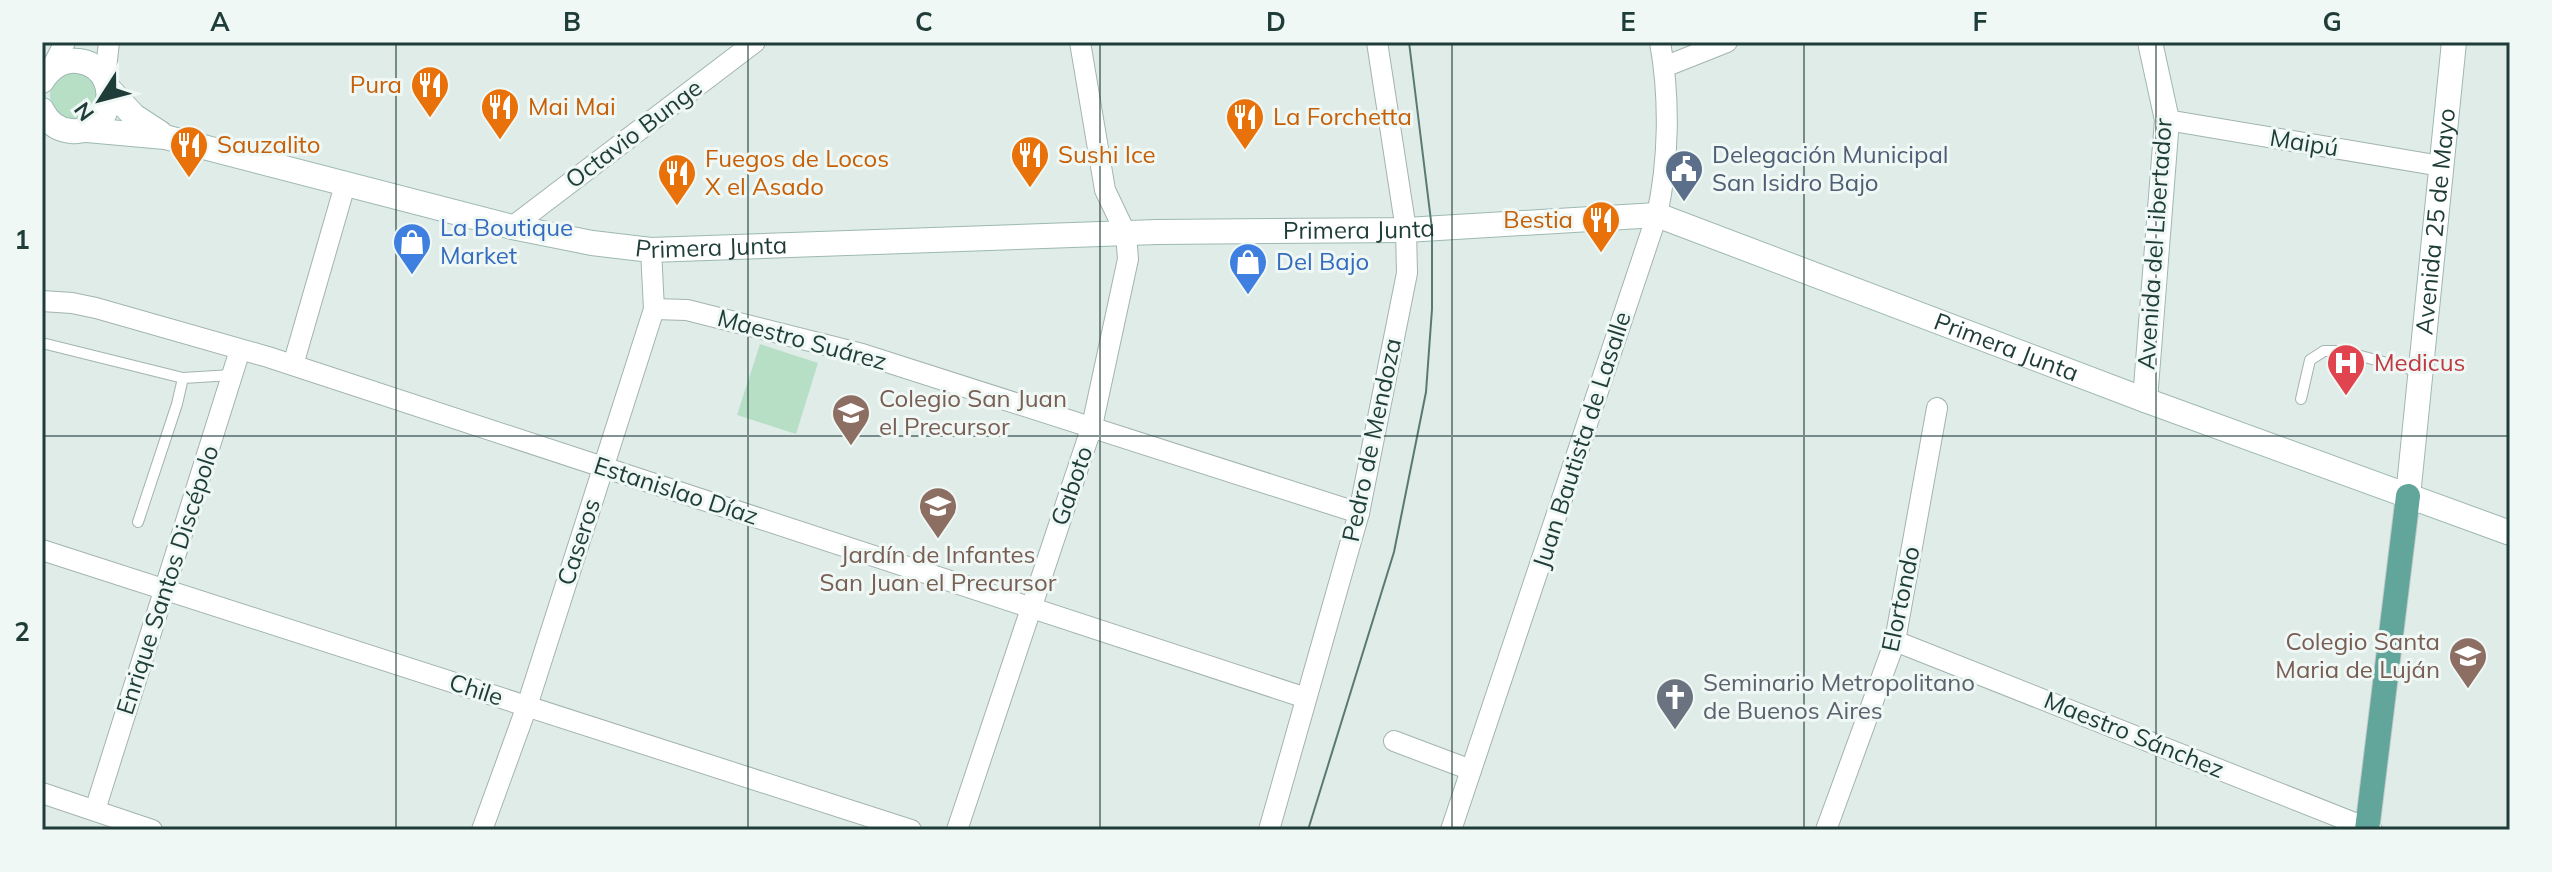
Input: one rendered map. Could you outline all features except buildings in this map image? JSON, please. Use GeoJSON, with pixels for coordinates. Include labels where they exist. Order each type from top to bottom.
{"type":"FeatureCollection","features":[{"type":"Feature","properties":{"kind":"main road"},"geometry":{"type":"LineString","coordinates":[[2369,829],[2408,496]]}},
{"type":"Feature","properties":{"kind":"street"},"geometry":{"type":"LineString","coordinates":[[44,77],[65,42]]}},
{"type":"Feature","properties":{"kind":"street"},"geometry":{"type":"LineString","coordinates":[[87,130],[106,114],[110,102],[107,83],[109,42]]}},
{"type":"Feature","properties":{"kind":"street","name":"Octavio Bunge"},"geometry":{"type":"LineString","coordinates":[[512,227],[755,42]]}},
{"type":"Feature","properties":{"kind":"street","name":"Gaboto"},"geometry":{"type":"LineString","coordinates":[[957,830],[1092,426],[1128,259],[1126,234],[1105,190],[1080,42]]}},
{"type":"Feature","properties":{"kind":"street","name":"Pedro de Mendoza"},"geometry":{"type":"LineString","coordinates":[[1269,830],[1359,513],[1407,273],[1406,230],[1377,42]]}},
{"type":"Feature","properties":{"kind":"street","name":"Juan Bautista de Lasalle"},"geometry":{"type":"LineString","coordinates":[[1451,830],[1657,215],[1666,176],[1664,67],[1660,42]]}},
{"type":"Feature","properties":{"kind":"street"},"geometry":{"type":"LineString","coordinates":[[1664,67],[1727,42]]}},
{"type":"Feature","properties":{"kind":"street","name":"Avenida del Libertador"},"geometry":{"type":"LineString","coordinates":[[2145,400],[2167,120],[2150,42]]}},
{"type":"Feature","properties":{"kind":"street","name":"Avenida 25 de Mayo"},"geometry":{"type":"LineString","coordinates":[[2408,496],[2454,42]]}},
{"type":"Feature","properties":{"kind":"street","name":"Primera Junta"},"geometry":{"type":"LineString","coordinates":[[44,77],[73,60],[97,68],[134,116],[165,137]]}},
{"type":"Feature","properties":{"kind":"street","name":"Primera Junta"},"geometry":{"type":"LineString","coordinates":[[45,120],[62,130],[75,132],[87,130],[165,137],[512,227],[592,243],[651,250],[1126,234],[1406,230],[1657,215],[2145,400],[2510,533]]}},
{"type":"Feature","properties":{"kind":"street","name":"Maipú"},"geometry":{"type":"LineString","coordinates":[[2167,120],[2441,166]]}},
{"type":"Feature","properties":{"kind":"street"},"geometry":{"type":"LineString","coordinates":[[293,365],[345,185]]}},
{"type":"Feature","properties":{"kind":"street","name":"Caseros"},"geometry":{"type":"LineString","coordinates":[[482,830],[527,706],[654,309],[651,250]]}},
{"type":"Feature","properties":{"kind":"street","name":"Estanislao Díaz"},"geometry":{"type":"LineString","coordinates":[[42,301],[96,308],[293,365],[1306,698]]}},
{"type":"Feature","properties":{"kind":"street","name":"Maestro Suárez"},"geometry":{"type":"LineString","coordinates":[[654,309],[687,310],[862,354],[1359,513]]}},
{"type":"Feature","properties":{"kind":"street","name":"Enrique Santos Discépolo"},"geometry":{"type":"LineString","coordinates":[[95,810],[240,350]]}},
{"type":"Feature","properties":{"kind":"street","name":"Elortondo"},"geometry":{"type":"LineString","coordinates":[[1828,829],[1895,641],[1937,408]]}},
{"type":"Feature","properties":{"kind":"street","name":"Chile"},"geometry":{"type":"LineString","coordinates":[[42,550],[911,830]]}},
{"type":"Feature","properties":{"kind":"street","name":"Maestro Sánchez"},"geometry":{"type":"LineString","coordinates":[[1895,641],[2369,829]]}},
{"type":"Feature","properties":{"kind":"street"},"geometry":{"type":"LineString","coordinates":[[1394,741],[1471,770]]}},
{"type":"Feature","properties":{"kind":"street"},"geometry":{"type":"LineString","coordinates":[[42,793],[152,830]]}},
{"type":"Feature","properties":{"kind":"lane"},"geometry":{"type":"LineString","coordinates":[[42,343],[183,378],[234,375]]}},
{"type":"Feature","properties":{"kind":"lane"},"geometry":{"type":"LineString","coordinates":[[2301,399],[2310,360],[2324,351],[2342,351],[2421,372]]}},
{"type":"Feature","properties":{"kind":"lane"},"geometry":{"type":"LineString","coordinates":[[138,522],[183,378]]}},
{"type":"Feature","properties":{"kind":"green space"},"geometry":{"type":"Polygon","coordinates":[[[74,72],[83,73],[91,79],[97,87],[97,105],[91,113],[83,119],[74,120],[65,119],[57,113],[51,105],[50,96],[51,87],[57,79],[65,73],[74,72]]]}},
{"type":"Feature","properties":{"kind":"green space"},"geometry":{"type":"Polygon","coordinates":[[[760,344],[818,363],[796,434],[737,415],[760,344]]]}},
{"type":"Feature","properties":{"kind":"tram line"},"geometry":{"type":"LineString","coordinates":[[1308,830],[1394,552],[1426,392],[1432,309],[1432,229],[1409,42]]}},
{"type":"Feature","properties":{"kind":"place","name":"Pura"},"geometry":{"type":"Point","coordinates":[430,119]}},
{"type":"Feature","properties":{"kind":"place","name":"Mai Mai"},"geometry":{"type":"Point","coordinates":[500,141]}},
{"type":"Feature","properties":{"kind":"place","name":"La Forchetta"},"geometry":{"type":"Point","coordinates":[1245,151]}},
{"type":"Feature","properties":{"kind":"place","name":"Sauzalito"},"geometry":{"type":"Point","coordinates":[189,179]}},
{"type":"Feature","properties":{"kind":"place","name":"Sushi Ice"},"geometry":{"type":"Point","coordinates":[1030,189]}},
{"type":"Feature","properties":{"kind":"place","name":"Delegación Municipal San Isidro Bajo"},"geometry":{"type":"Point","coordinates":[1684,203]}},
{"type":"Feature","properties":{"kind":"place","name":"Fuegos de Locos X el Asado"},"geometry":{"type":"Point","coordinates":[677,207]}},
{"type":"Feature","properties":{"kind":"place","name":"Bestia"},"geometry":{"type":"Point","coordinates":[1601,254]}},
{"type":"Feature","properties":{"kind":"place","name":"La Boutique Market"},"geometry":{"type":"Point","coordinates":[412,276]}},
{"type":"Feature","properties":{"kind":"place","name":"Del Bajo"},"geometry":{"type":"Point","coordinates":[1248,296]}},
{"type":"Feature","properties":{"kind":"place","name":"Medicus"},"geometry":{"type":"Point","coordinates":[2346,397]}},
{"type":"Feature","properties":{"kind":"place","name":"Colegio San Juan el Precursor"},"geometry":{"type":"Point","coordinates":[851,447]}},
{"type":"Feature","properties":{"kind":"place","name":"Jardín de Infantes San Juan el Precursor"},"geometry":{"type":"Point","coordinates":[938,540]}},
{"type":"Feature","properties":{"kind":"place","name":"Colegio Santa Maria de Luján"},"geometry":{"type":"Point","coordinates":[2468,690]}},
{"type":"Feature","properties":{"kind":"place","name":"Seminario Metropolitano de Buenos Aires"},"geometry":{"type":"Point","coordinates":[1675,731]}}]}
